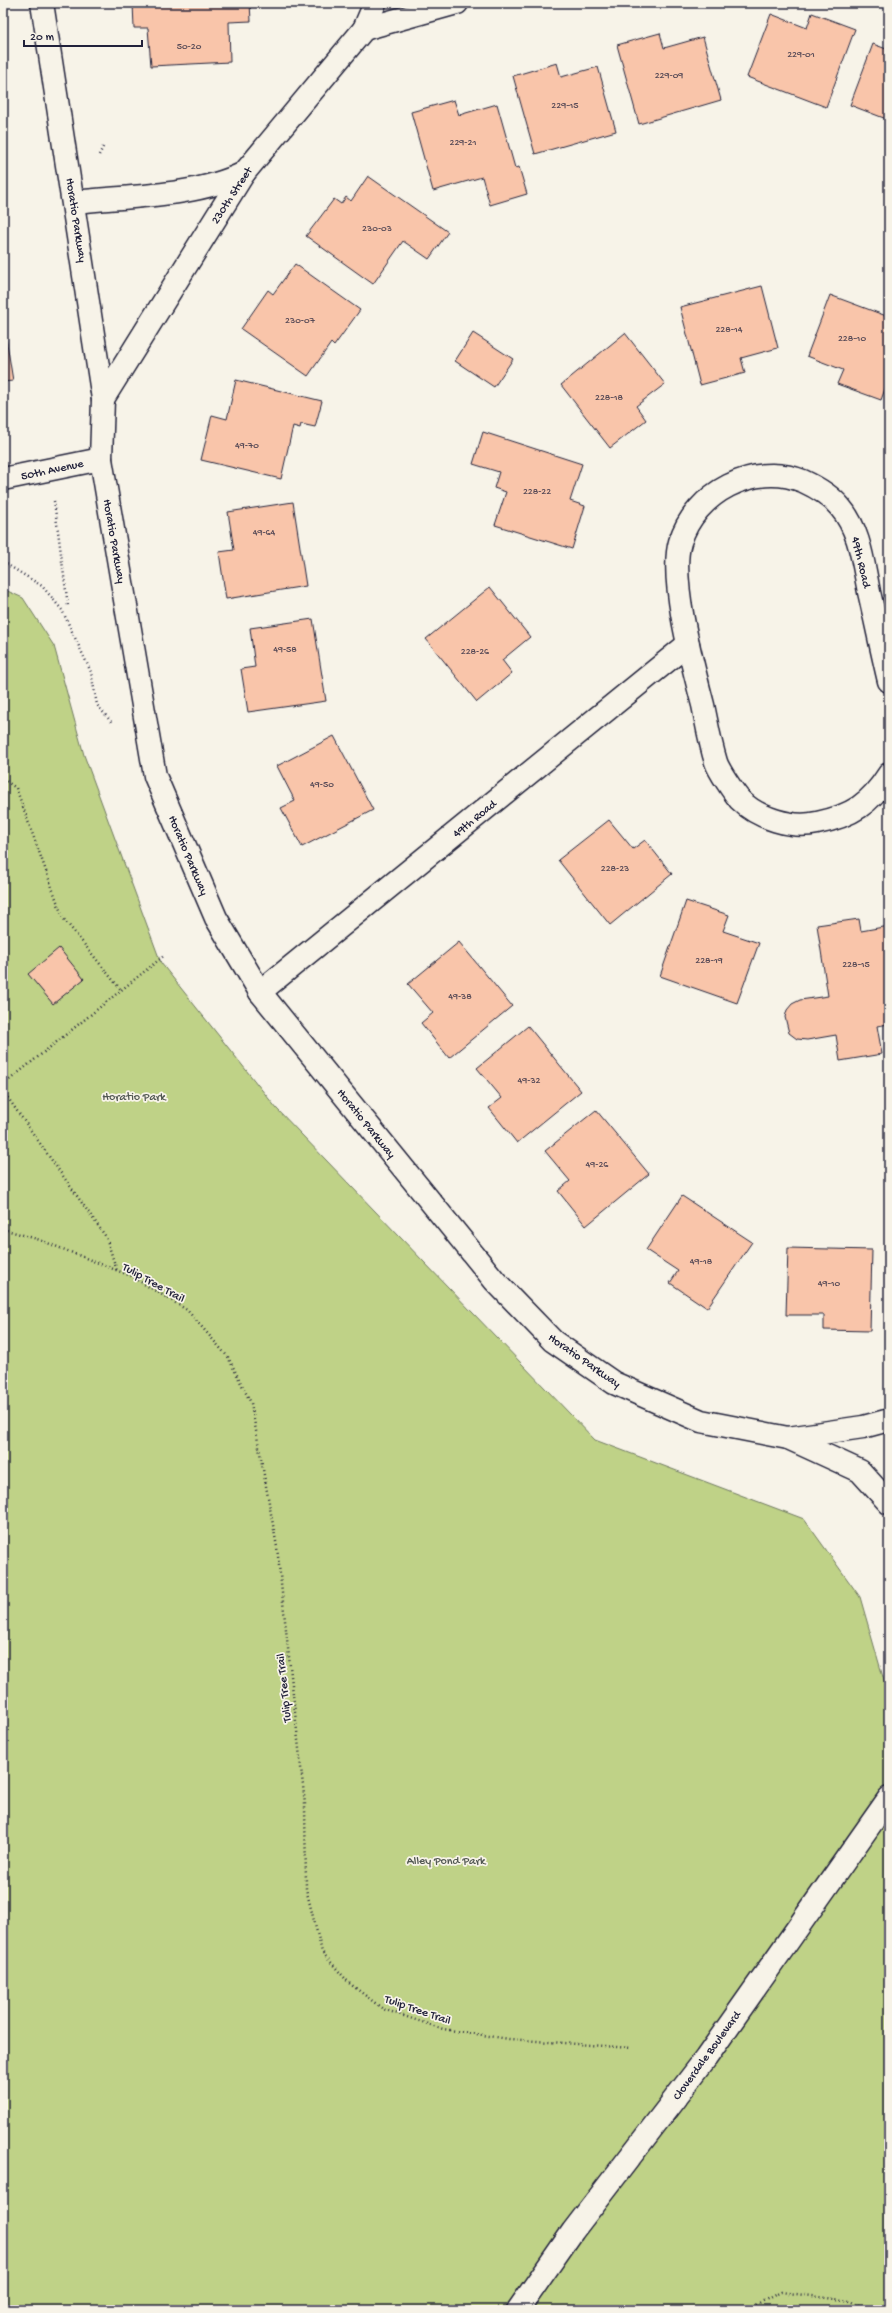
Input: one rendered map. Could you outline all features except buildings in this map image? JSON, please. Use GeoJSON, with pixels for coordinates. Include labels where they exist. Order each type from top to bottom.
{"type":"FeatureCollection","features":[{"type":"Feature","properties":{"kind":"street","name":"Horatio Parkway"},"geometry":{"type":"LineString","coordinates":[[42,3],[74,202],[103,399],[102,459],[156,776],[216,918],[260,992],[495,1281],[554,1341],[614,1383],[701,1421],[788,1438],[860,1471],[889,1503]]}},
{"type":"Feature","properties":{"kind":"street","name":"230th Street"},"geometry":{"type":"LineString","coordinates":[[103,399],[244,173],[364,29],[375,3]]}},
{"type":"Feature","properties":{"kind":"street"},"geometry":{"type":"LineString","coordinates":[[364,29],[457,3]]}},
{"type":"Feature","properties":{"kind":"street"},"geometry":{"type":"LineString","coordinates":[[74,202],[191,190],[214,186],[244,173]]}},
{"type":"Feature","properties":{"kind":"street","name":"50th Avenue"},"geometry":{"type":"LineString","coordinates":[[3,479],[102,459]]}},
{"type":"Feature","properties":{"kind":"street","name":"49th Road"},"geometry":{"type":"LineString","coordinates":[[889,681],[856,532],[840,507],[826,494],[802,480],[772,475],[740,480],[708,498],[690,520],[680,543],[677,573],[688,644],[716,764],[740,800],[758,812],[785,823],[809,825],[840,819],[861,807],[878,791],[889,774]]}},
{"type":"Feature","properties":{"kind":"street","name":"49th Road"},"geometry":{"type":"LineString","coordinates":[[260,992],[688,644]]}},
{"type":"Feature","properties":{"kind":"street","name":"Horatio Parkway"},"geometry":{"type":"LineString","coordinates":[[788,1438],[863,1426],[889,1420]]}},
{"type":"Feature","properties":{"kind":"street","name":"Cloverdale Boulevard"},"geometry":{"type":"LineString","coordinates":[[518,2310],[573,2231],[706,2058],[889,1798]]}},
{"type":"Feature","properties":{"kind":"path"},"geometry":{"type":"LineString","coordinates":[[53,493],[68,606]]}},
{"type":"Feature","properties":{"kind":"path"},"geometry":{"type":"LineString","coordinates":[[3,562],[42,586],[62,610],[91,672],[97,705],[116,729]]}},
{"type":"Feature","properties":{"kind":"path"},"geometry":{"type":"LineString","coordinates":[[3,779],[16,788],[63,918],[121,990]]}},
{"type":"Feature","properties":{"kind":"path"},"geometry":{"type":"LineString","coordinates":[[3,1085],[166,955]]}},
{"type":"Feature","properties":{"kind":"path"},"geometry":{"type":"LineString","coordinates":[[3,1091],[106,1237],[117,1271]]}},
{"type":"Feature","properties":{"kind":"path","name":"Tulip Tree Trail"},"geometry":{"type":"LineString","coordinates":[[3,1229],[40,1240],[131,1276],[187,1310],[228,1357],[251,1403],[278,1554],[305,1804],[306,1889],[322,1952],[349,1984],[384,2009],[442,2029],[509,2038],[631,2048]]}},
{"type":"Feature","properties":{"kind":"path"},"geometry":{"type":"LineString","coordinates":[[745,2310],[781,2292],[850,2302],[867,2310]]}},
{"type":"Feature","properties":{"kind":"green space","name":"Alley Pond Park"},"geometry":{"type":"Polygon","coordinates":[[[3,589],[23,598],[54,646],[84,755],[161,963],[277,1109],[595,1440],[804,1519],[860,1597],[889,1698],[889,2310],[3,2310],[3,589]]]}},
{"type":"Feature","properties":{"kind":"park label","name":"Horatio Park"},"geometry":{"type":"Point","coordinates":[134,1096]}}]}
